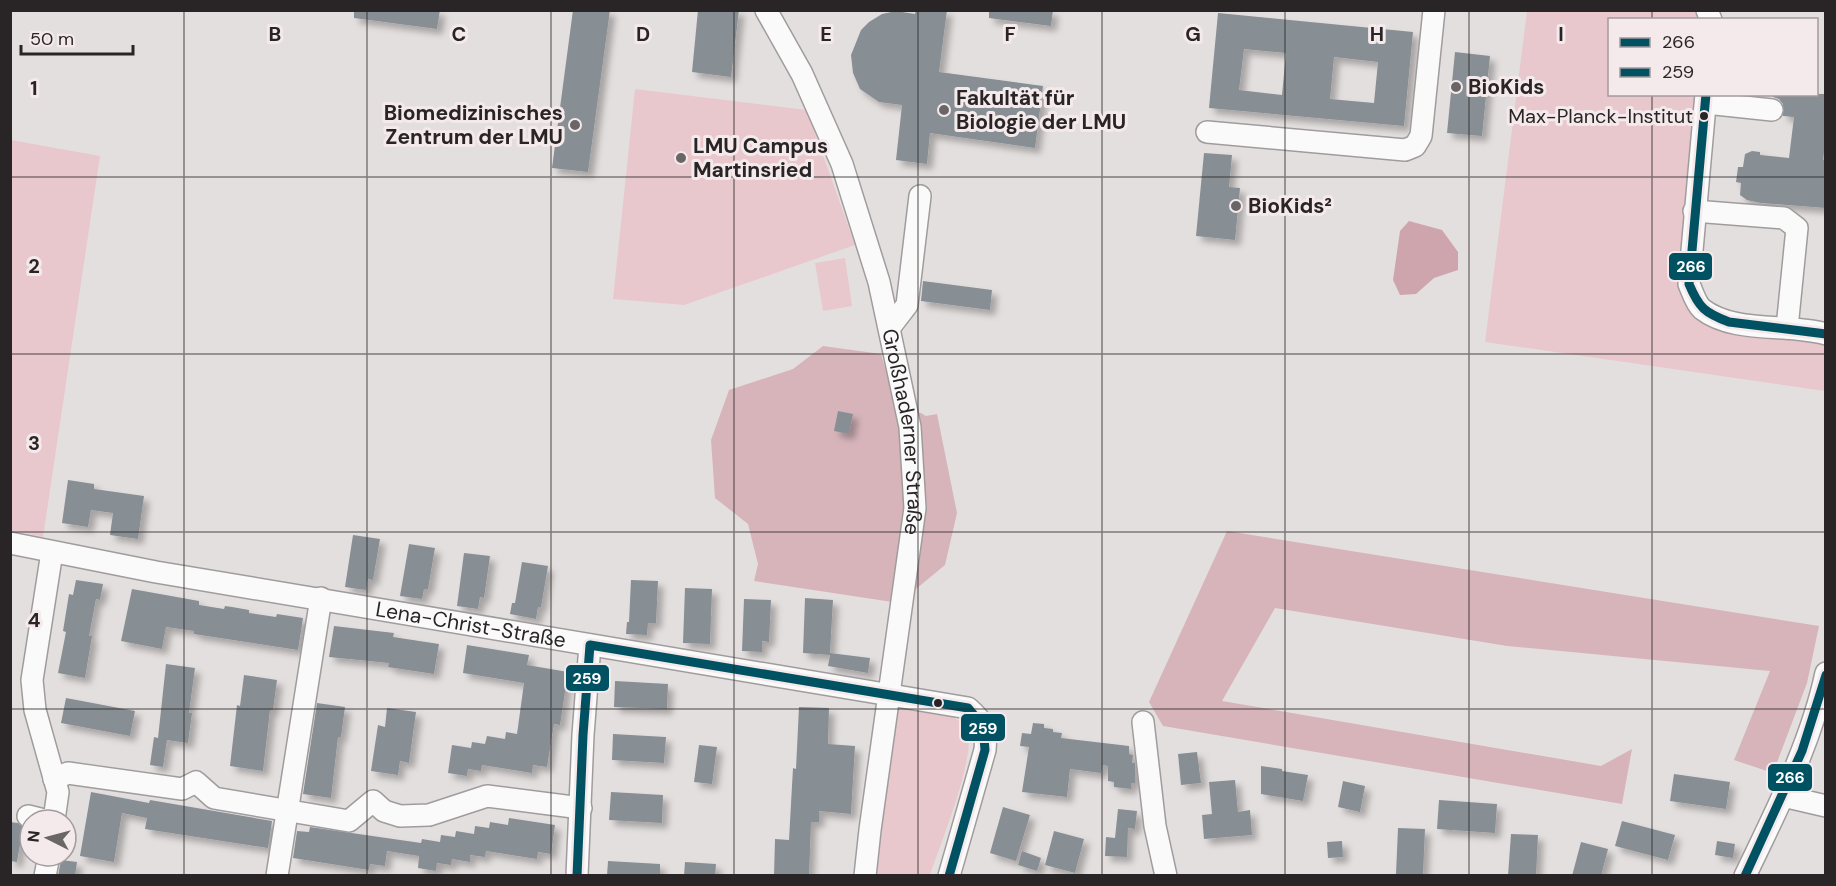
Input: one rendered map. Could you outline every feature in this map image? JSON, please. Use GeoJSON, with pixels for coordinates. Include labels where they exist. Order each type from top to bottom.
{"type":"FeatureCollection","features":[{"type":"Feature","properties":{"kind":"street","name":"Großhaderner Straße"},"geometry":{"type":"LineString","coordinates":[[766,10],[802,74],[842,164],[866,237],[890,327],[910,427],[915,508],[865,876]]}},
{"type":"Feature","properties":{"kind":"street"},"geometry":{"type":"LineString","coordinates":[[1206,132],[1405,150],[1415,146],[1421,136],[1434,10]]}},
{"type":"Feature","properties":{"kind":"street"},"geometry":{"type":"LineString","coordinates":[[1772,110],[1706,99],[1689,284],[1700,308],[1729,323],[1812,330],[1826,334]]}},
{"type":"Feature","properties":{"kind":"street"},"geometry":{"type":"LineString","coordinates":[[890,327],[907,305],[920,196]]}},
{"type":"Feature","properties":{"kind":"street"},"geometry":{"type":"LineString","coordinates":[[1694,211],[1784,218],[1797,228],[1787,328]]}},
{"type":"Feature","properties":{"kind":"street","name":"Lena-Christ-Straße"},"geometry":{"type":"LineString","coordinates":[[10,543],[156,572],[968,708],[979,718],[986,733],[982,765],[949,876]]}},
{"type":"Feature","properties":{"kind":"street"},"geometry":{"type":"LineString","coordinates":[[52,552],[32,680],[34,710],[58,792],[56,808]]}},
{"type":"Feature","properties":{"kind":"street"},"geometry":{"type":"LineString","coordinates":[[278,876],[321,598]]}},
{"type":"Feature","properties":{"kind":"street"},"geometry":{"type":"LineString","coordinates":[[577,876],[583,735],[590,645]]}},
{"type":"Feature","properties":{"kind":"street"},"geometry":{"type":"LineString","coordinates":[[1745,876],[1783,796],[1820,703],[1826,673]]}},
{"type":"Feature","properties":{"kind":"street"},"geometry":{"type":"LineString","coordinates":[[1143,722],[1155,826],[1166,876]]}},
{"type":"Feature","properties":{"kind":"street"},"geometry":{"type":"LineString","coordinates":[[54,779],[68,773],[182,789],[196,782],[214,798],[349,821],[373,801],[384,811],[400,816],[429,815],[487,796],[581,808]]}},
{"type":"Feature","properties":{"kind":"street"},"geometry":{"type":"LineString","coordinates":[[1783,796],[1826,806]]}},
{"type":"Feature","properties":{"kind":"shaded area"},"geometry":{"type":"Polygon","coordinates":[[[1527,11],[1701,11],[1704,18],[1608,18],[1608,96],[1698,96],[1696,312],[1825,338],[1825,391],[1485,342],[1527,11]]]}},
{"type":"Feature","properties":{"kind":"shaded area"},"geometry":{"type":"Polygon","coordinates":[[[635,89],[807,110],[855,245],[684,305],[613,299],[635,89]]]}},
{"type":"Feature","properties":{"kind":"shaded area"},"geometry":{"type":"Polygon","coordinates":[[[11,140],[100,156],[43,537],[11,530],[11,140]]]}},
{"type":"Feature","properties":{"kind":"shaded area"},"geometry":{"type":"Polygon","coordinates":[[[1409,221],[1442,230],[1458,252],[1458,270],[1434,278],[1416,294],[1400,295],[1393,280],[1400,231],[1409,221]]]}},
{"type":"Feature","properties":{"kind":"shaded area"},"geometry":{"type":"Polygon","coordinates":[[[845,258],[852,306],[823,311],[815,263],[845,258]]]}},
{"type":"Feature","properties":{"kind":"shaded area"},"geometry":{"type":"Polygon","coordinates":[[[823,346],[881,354],[899,415],[937,414],[957,513],[945,565],[899,603],[754,581],[758,564],[748,524],[715,498],[711,440],[729,390],[793,369],[823,346]]]}},
{"type":"Feature","properties":{"kind":"shaded area"},"geometry":{"type":"Polygon","coordinates":[[[1227,531],[1819,626],[1807,683],[1773,773],[1734,760],[1770,671],[1507,646],[1275,608],[1222,701],[1601,766],[1632,749],[1622,804],[1163,726],[1149,702],[1227,531]]]}},
{"type":"Feature","properties":{"kind":"shaded area"},"geometry":{"type":"Polygon","coordinates":[[[896,706],[951,716],[965,726],[969,737],[964,774],[930,875],[872,876],[896,706]]]}},
{"type":"Feature","properties":{"kind":"building"},"geometry":{"type":"Polygon","coordinates":[[[354,10],[440,10],[437,29],[354,18],[354,10]]]}},
{"type":"Feature","properties":{"kind":"building"},"geometry":{"type":"Polygon","coordinates":[[[573,10],[610,10],[588,172],[552,168],[573,10]]]}},
{"type":"Feature","properties":{"kind":"building"},"geometry":{"type":"Polygon","coordinates":[[[698,10],[739,10],[731,77],[692,72],[698,10]]]}},
{"type":"Feature","properties":{"kind":"building"},"geometry":{"type":"Polygon","coordinates":[[[916,10],[947,10],[939,72],[1043,86],[1035,148],[930,133],[927,164],[896,160],[902,105],[879,102],[860,89],[853,73],[851,55],[861,30],[869,22],[882,14],[896,11],[915,14],[916,10]]]}},
{"type":"Feature","properties":{"kind":"building"},"geometry":{"type":"Polygon","coordinates":[[[989,10],[1053,10],[1051,26],[989,18],[989,10]]]}},
{"type":"Feature","properties":{"kind":"building"},"geometry":{"type":"Polygon","coordinates":[[[1218,13],[1413,32],[1404,126],[1209,108],[1218,13]],[[1244,49],[1239,90],[1282,95],[1286,53],[1244,49]],[[1334,57],[1330,99],[1374,103],[1378,62],[1334,57]]]}},
{"type":"Feature","properties":{"kind":"building"},"geometry":{"type":"Polygon","coordinates":[[[1455,52],[1490,56],[1482,136],[1447,133],[1455,52]]]}},
{"type":"Feature","properties":{"kind":"building"},"geometry":{"type":"Polygon","coordinates":[[[1826,94],[1826,136],[1823,160],[1826,160],[1826,208],[1761,203],[1747,200],[1740,195],[1741,183],[1736,182],[1738,167],[1743,167],[1745,154],[1752,151],[1760,152],[1760,155],[1789,158],[1794,117],[1783,116],[1783,104],[1779,99],[1773,97],[1826,94]]]}},
{"type":"Feature","properties":{"kind":"building"},"geometry":{"type":"Polygon","coordinates":[[[1204,153],[1232,155],[1229,187],[1240,188],[1235,240],[1196,236],[1204,153]]]}},
{"type":"Feature","properties":{"kind":"building"},"geometry":{"type":"Polygon","coordinates":[[[923,281],[992,290],[990,310],[921,301],[923,281]]]}},
{"type":"Feature","properties":{"kind":"building"},"geometry":{"type":"Polygon","coordinates":[[[838,411],[853,414],[849,434],[834,431],[838,411]]]}},
{"type":"Feature","properties":{"kind":"building"},"geometry":{"type":"Polygon","coordinates":[[[68,480],[94,484],[94,489],[144,496],[138,539],[110,535],[113,513],[91,510],[88,527],[62,523],[68,480]]]}},
{"type":"Feature","properties":{"kind":"building"},"geometry":{"type":"Polygon","coordinates":[[[353,535],[380,539],[373,580],[368,579],[366,590],[345,587],[353,535]]]}},
{"type":"Feature","properties":{"kind":"building"},"geometry":{"type":"Polygon","coordinates":[[[409,544],[435,548],[428,589],[424,589],[422,599],[400,596],[409,544]]]}},
{"type":"Feature","properties":{"kind":"building"},"geometry":{"type":"Polygon","coordinates":[[[464,553],[490,556],[484,598],[480,597],[478,609],[457,606],[464,553]]]}},
{"type":"Feature","properties":{"kind":"building"},"geometry":{"type":"Polygon","coordinates":[[[522,562],[548,566],[541,607],[538,607],[536,619],[510,614],[512,603],[515,603],[522,562]]]}},
{"type":"Feature","properties":{"kind":"building"},"geometry":{"type":"Polygon","coordinates":[[[76,580],[103,584],[100,600],[96,599],[89,636],[92,636],[85,678],[58,673],[66,632],[63,631],[69,594],[73,595],[76,580]]]}},
{"type":"Feature","properties":{"kind":"building"},"geometry":{"type":"Polygon","coordinates":[[[631,580],[658,581],[656,623],[648,623],[647,635],[626,634],[627,622],[629,622],[631,580]]]}},
{"type":"Feature","properties":{"kind":"building"},"geometry":{"type":"Polygon","coordinates":[[[685,588],[712,589],[710,644],[683,643],[685,588]]]}},
{"type":"Feature","properties":{"kind":"building"},"geometry":{"type":"Polygon","coordinates":[[[132,589],[199,601],[199,605],[224,609],[225,606],[232,607],[249,610],[249,613],[276,617],[277,614],[303,618],[298,650],[194,634],[194,631],[166,627],[162,649],[121,641],[132,589]]]}},
{"type":"Feature","properties":{"kind":"building"},"geometry":{"type":"Polygon","coordinates":[[[805,598],[833,600],[830,653],[870,658],[868,673],[828,666],[830,655],[803,653],[805,598]]]}},
{"type":"Feature","properties":{"kind":"building"},"geometry":{"type":"Polygon","coordinates":[[[744,599],[771,600],[769,642],[762,641],[762,652],[742,651],[744,599]]]}},
{"type":"Feature","properties":{"kind":"building"},"geometry":{"type":"Polygon","coordinates":[[[334,626],[394,633],[393,637],[439,644],[434,674],[388,667],[389,663],[329,657],[334,626]]]}},
{"type":"Feature","properties":{"kind":"building"},"geometry":{"type":"Polygon","coordinates":[[[467,645],[529,655],[527,665],[568,672],[560,725],[554,724],[547,767],[533,765],[532,773],[482,765],[481,771],[468,769],[467,776],[448,773],[452,745],[471,748],[472,742],[485,744],[487,736],[505,739],[506,732],[517,734],[524,683],[463,673],[467,645]]]}},
{"type":"Feature","properties":{"kind":"building"},"geometry":{"type":"Polygon","coordinates":[[[166,664],[195,668],[188,743],[167,740],[163,767],[150,765],[154,737],[158,738],[166,664]]]}},
{"type":"Feature","properties":{"kind":"building"},"geometry":{"type":"Polygon","coordinates":[[[244,675],[277,680],[273,710],[270,710],[263,771],[230,766],[237,705],[240,706],[244,675]]]}},
{"type":"Feature","properties":{"kind":"building"},"geometry":{"type":"Polygon","coordinates":[[[615,681],[668,684],[667,709],[614,707],[615,681]]]}},
{"type":"Feature","properties":{"kind":"building"},"geometry":{"type":"Polygon","coordinates":[[[66,698],[135,711],[130,736],[61,723],[66,698]]]}},
{"type":"Feature","properties":{"kind":"building"},"geometry":{"type":"Polygon","coordinates":[[[317,703],[345,707],[341,737],[338,737],[331,798],[303,794],[317,703]]]}},
{"type":"Feature","properties":{"kind":"building"},"geometry":{"type":"Polygon","coordinates":[[[799,707],[829,708],[828,744],[855,746],[851,814],[819,811],[819,822],[811,822],[809,876],[774,876],[775,839],[789,840],[799,707]]]}},
{"type":"Feature","properties":{"kind":"building"},"geometry":{"type":"Polygon","coordinates":[[[387,708],[416,712],[409,763],[400,761],[398,775],[371,771],[378,725],[385,727],[387,708]]]}},
{"type":"Feature","properties":{"kind":"building"},"geometry":{"type":"Polygon","coordinates":[[[1033,723],[1044,724],[1044,728],[1062,733],[1061,738],[1129,746],[1129,754],[1133,755],[1132,763],[1135,763],[1135,783],[1131,783],[1131,789],[1114,787],[1114,782],[1108,781],[1108,766],[1103,765],[1101,773],[1070,769],[1067,797],[1022,792],[1029,747],[1020,746],[1022,733],[1031,734],[1033,723]]]}},
{"type":"Feature","properties":{"kind":"building"},"geometry":{"type":"Polygon","coordinates":[[[613,734],[666,737],[664,763],[612,760],[613,734]]]}},
{"type":"Feature","properties":{"kind":"building"},"geometry":{"type":"Polygon","coordinates":[[[699,745],[717,747],[712,784],[694,782],[699,745]]]}},
{"type":"Feature","properties":{"kind":"building"},"geometry":{"type":"Polygon","coordinates":[[[1197,752],[1201,783],[1181,785],[1178,754],[1197,752]]]}},
{"type":"Feature","properties":{"kind":"building"},"geometry":{"type":"Polygon","coordinates":[[[1261,766],[1308,775],[1303,801],[1261,794],[1261,766]]]}},
{"type":"Feature","properties":{"kind":"building"},"geometry":{"type":"Polygon","coordinates":[[[1674,774],[1730,782],[1726,809],[1670,801],[1674,774]]]}},
{"type":"Feature","properties":{"kind":"building"},"geometry":{"type":"Polygon","coordinates":[[[1235,780],[1238,812],[1250,810],[1252,835],[1204,839],[1202,815],[1212,814],[1209,782],[1235,780]]]}},
{"type":"Feature","properties":{"kind":"building"},"geometry":{"type":"Polygon","coordinates":[[[1343,781],[1365,786],[1360,812],[1338,807],[1343,781]]]}},
{"type":"Feature","properties":{"kind":"building"},"geometry":{"type":"Polygon","coordinates":[[[91,792],[272,821],[268,848],[145,829],[147,818],[122,813],[114,862],[80,856],[91,792]]]}},
{"type":"Feature","properties":{"kind":"building"},"geometry":{"type":"Polygon","coordinates":[[[611,792],[663,795],[662,823],[609,820],[611,792]]]}},
{"type":"Feature","properties":{"kind":"building"},"geometry":{"type":"Polygon","coordinates":[[[1439,800],[1497,804],[1495,833],[1437,829],[1439,800]]]}},
{"type":"Feature","properties":{"kind":"building"},"geometry":{"type":"Polygon","coordinates":[[[1003,807],[1030,815],[1016,861],[990,853],[1003,807]]]}},
{"type":"Feature","properties":{"kind":"building"},"geometry":{"type":"Polygon","coordinates":[[[1118,809],[1137,811],[1135,829],[1128,828],[1127,857],[1105,856],[1106,837],[1115,838],[1118,809]]]}},
{"type":"Feature","properties":{"kind":"building"},"geometry":{"type":"Polygon","coordinates":[[[509,818],[555,825],[551,854],[538,852],[537,859],[486,851],[485,857],[470,855],[470,862],[452,859],[451,865],[437,863],[436,871],[418,868],[419,856],[387,851],[385,866],[370,864],[369,870],[293,858],[297,831],[309,832],[310,827],[421,843],[422,839],[440,842],[441,835],[455,837],[456,831],[474,834],[475,826],[489,828],[490,822],[508,825],[509,818]]]}},
{"type":"Feature","properties":{"kind":"building"},"geometry":{"type":"Polygon","coordinates":[[[1622,821],[1675,835],[1668,860],[1615,846],[1622,821]]]}},
{"type":"Feature","properties":{"kind":"building"},"geometry":{"type":"Polygon","coordinates":[[[10,822],[18,823],[18,856],[17,862],[10,861],[10,822]]]}},
{"type":"Feature","properties":{"kind":"building"},"geometry":{"type":"Polygon","coordinates":[[[1398,828],[1425,829],[1423,875],[1396,874],[1398,828]]]}},
{"type":"Feature","properties":{"kind":"building"},"geometry":{"type":"Polygon","coordinates":[[[1054,831],[1084,839],[1075,873],[1045,865],[1054,831]]]}},
{"type":"Feature","properties":{"kind":"building"},"geometry":{"type":"Polygon","coordinates":[[[1511,834],[1538,835],[1536,876],[1508,876],[1511,834]]]}},
{"type":"Feature","properties":{"kind":"building"},"geometry":{"type":"Polygon","coordinates":[[[1342,841],[1343,857],[1328,858],[1327,842],[1342,841]]]}},
{"type":"Feature","properties":{"kind":"building"},"geometry":{"type":"Polygon","coordinates":[[[1717,841],[1735,844],[1733,858],[1715,855],[1717,841]]]}},
{"type":"Feature","properties":{"kind":"building"},"geometry":{"type":"Polygon","coordinates":[[[1581,842],[1608,849],[1601,876],[1572,876],[1581,842]]]}},
{"type":"Feature","properties":{"kind":"building"},"geometry":{"type":"Polygon","coordinates":[[[1022,851],[1041,858],[1037,871],[1018,865],[1022,851]]]}},
{"type":"Feature","properties":{"kind":"building"},"geometry":{"type":"Polygon","coordinates":[[[608,861],[660,864],[660,876],[607,876],[608,861]]]}},
{"type":"Feature","properties":{"kind":"building"},"geometry":{"type":"Polygon","coordinates":[[[685,862],[716,864],[715,876],[684,876],[685,862]]]}},
{"type":"Feature","properties":{"kind":"building"},"geometry":{"type":"Polygon","coordinates":[[[60,868],[76,868],[75,876],[58,876],[60,868]]]}},
{"type":"Feature","properties":{"kind":"transit line","name":"266"},"geometry":{"type":"LineString","coordinates":[[1706,96],[1689,284],[1693,292],[1704,309],[1729,322],[1826,334]]}},
{"type":"Feature","properties":{"kind":"transit line","name":"259"},"geometry":{"type":"LineString","coordinates":[[577,876],[583,735],[590,645],[968,708],[983,726],[985,750],[949,876]]}},
{"type":"Feature","properties":{"kind":"transit line","name":"266"},"geometry":{"type":"LineString","coordinates":[[1745,876],[1802,751],[1826,675]]}},
{"type":"Feature","properties":{"kind":"place","name":"BioKids"},"geometry":{"type":"Point","coordinates":[1456,87]}},
{"type":"Feature","properties":{"kind":"place","name":"Fakultät für Biologie der LMU"},"geometry":{"type":"Point","coordinates":[944,110]}},
{"type":"Feature","properties":{"kind":"place","name":"Max-Planck-Institut"},"geometry":{"type":"Point","coordinates":[1704,116]}},
{"type":"Feature","properties":{"kind":"place","name":"Biomedizinisches Zentrum der LMU"},"geometry":{"type":"Point","coordinates":[575,125]}},
{"type":"Feature","properties":{"kind":"place","name":"LMU Campus Martinsried"},"geometry":{"type":"Point","coordinates":[681,158]}},
{"type":"Feature","properties":{"kind":"place","name":"BioKids²"},"geometry":{"type":"Point","coordinates":[1236,206]}}]}
